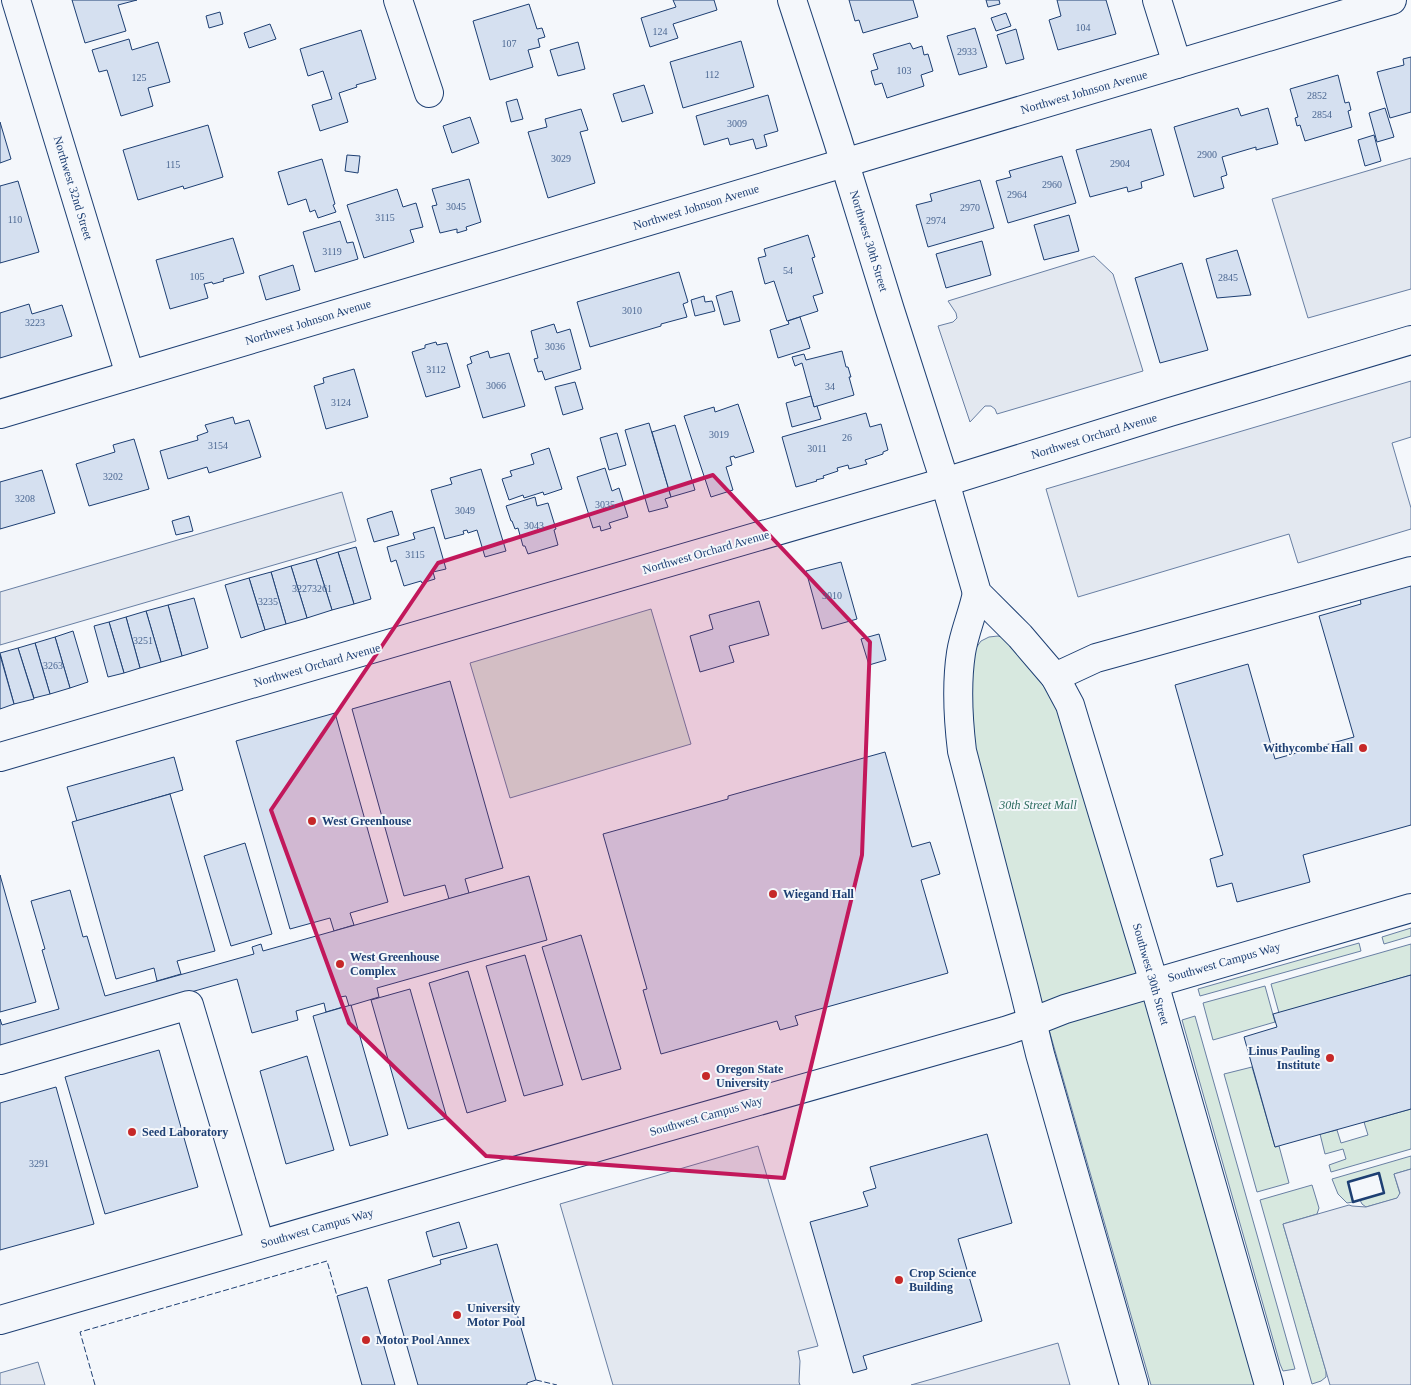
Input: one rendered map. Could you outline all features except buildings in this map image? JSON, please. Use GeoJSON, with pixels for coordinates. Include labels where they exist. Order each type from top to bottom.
{"type":"FeatureCollection","features":[{"type":"Feature","properties":{"kind":"street","name":"Northwest 32nd Street"},"geometry":{"type":"LineString","coordinates":[[16,0],[130,375]]}},
{"type":"Feature","properties":{"kind":"street"},"geometry":{"type":"LineString","coordinates":[[398,0],[429,93]]}},
{"type":"Feature","properties":{"kind":"street","name":"Northwest 30th Street"},"geometry":{"type":"LineString","coordinates":[[792,0],[945,482]]}},
{"type":"Feature","properties":{"kind":"street"},"geometry":{"type":"LineString","coordinates":[[1157,0],[1177,64]]}},
{"type":"Feature","properties":{"kind":"street","name":"Northwest Johnson Avenue"},"geometry":{"type":"LineString","coordinates":[[0,414],[1392,0]]}},
{"type":"Feature","properties":{"kind":"street","name":"Northwest Orchard Avenue"},"geometry":{"type":"LineString","coordinates":[[0,758],[945,482],[1411,340]]}},
{"type":"Feature","properties":{"kind":"street","name":"Southwest 30th Street"},"geometry":{"type":"LineString","coordinates":[[945,482],[977,593],[1020,636],[1055,677],[1070,705],[1154,983],[1269,1385]]}},
{"type":"Feature","properties":{"kind":"street"},"geometry":{"type":"LineString","coordinates":[[1055,677],[1096,658],[1411,571]]}},
{"type":"Feature","properties":{"kind":"street"},"geometry":{"type":"LineString","coordinates":[[977,593],[961,652],[957,693],[962,751],[1032,1022],[1134,1385]]}},
{"type":"Feature","properties":{"kind":"street","name":"Southwest Campus Way"},"geometry":{"type":"LineString","coordinates":[[0,1320],[653,1130],[1005,1031],[1065,1009],[1411,908]]}},
{"type":"Feature","properties":{"kind":"street"},"geometry":{"type":"LineString","coordinates":[[0,1060],[189,1005],[260,1244]]}},
{"type":"Feature","properties":{"kind":"highlighted area"},"geometry":{"type":"Polygon","coordinates":[[[713,475],[870,642],[862,855],[784,1178],[486,1156],[349,1023],[271,810],[438,563],[713,475]]]}},
{"type":"Feature","properties":{"kind":"green space"},"geometry":{"type":"Polygon","coordinates":[[[651,609],[691,744],[510,798],[470,663],[651,609]]]}},
{"type":"Feature","properties":{"kind":"green space","name":"30th Street Mall"},"geometry":{"type":"Polygon","coordinates":[[[998,636],[1006,638],[1027,657],[1059,704],[1257,1385],[1151,1385],[971,758],[971,666],[976,648],[981,641],[989,637],[998,636]]]}},
{"type":"Feature","properties":{"kind":"green space"},"geometry":{"type":"Polygon","coordinates":[[[1411,928],[1411,936],[1384,944],[1382,937],[1411,928]]]}},
{"type":"Feature","properties":{"kind":"green space"},"geometry":{"type":"Polygon","coordinates":[[[1359,943],[1361,951],[1200,996],[1198,989],[1359,943]]]}},
{"type":"Feature","properties":{"kind":"green space"},"geometry":{"type":"Polygon","coordinates":[[[1411,944],[1411,975],[1279,1013],[1271,984],[1411,944]]]}},
{"type":"Feature","properties":{"kind":"green space"},"geometry":{"type":"Polygon","coordinates":[[[1265,986],[1275,1022],[1213,1040],[1203,1003],[1265,986]]]}},
{"type":"Feature","properties":{"kind":"green space"},"geometry":{"type":"Polygon","coordinates":[[[1195,1016],[1295,1369],[1283,1371],[1280,1364],[1182,1020],[1195,1016]]]}},
{"type":"Feature","properties":{"kind":"green space"},"geometry":{"type":"Polygon","coordinates":[[[1252,1067],[1275,1147],[1279,1146],[1289,1183],[1257,1192],[1224,1074],[1252,1067]]]}},
{"type":"Feature","properties":{"kind":"green space"},"geometry":{"type":"Polygon","coordinates":[[[1411,1109],[1411,1149],[1331,1172],[1329,1165],[1346,1159],[1343,1149],[1325,1154],[1320,1134],[1337,1130],[1341,1143],[1368,1135],[1364,1122],[1411,1109]]]}},
{"type":"Feature","properties":{"kind":"green space"},"geometry":{"type":"Polygon","coordinates":[[[1411,1156],[1411,1169],[1394,1174],[1400,1194],[1398,1198],[1366,1207],[1362,1204],[1360,1200],[1384,1193],[1378,1173],[1348,1182],[1353,1202],[1347,1203],[1338,1194],[1332,1179],[1411,1156]]]}},
{"type":"Feature","properties":{"kind":"green space"},"geometry":{"type":"Polygon","coordinates":[[[1312,1185],[1319,1208],[1317,1214],[1283,1224],[1326,1371],[1326,1377],[1312,1384],[1260,1200],[1312,1185]]]}},
{"type":"Feature","properties":{"kind":"shaded area"},"geometry":{"type":"Polygon","coordinates":[[[1411,158],[1411,289],[1308,318],[1272,199],[1411,158]]]}},
{"type":"Feature","properties":{"kind":"shaded area"},"geometry":{"type":"Polygon","coordinates":[[[1094,256],[1113,274],[1143,371],[997,414],[991,406],[985,406],[970,422],[938,326],[953,322],[957,318],[948,301],[1094,256]]]}},
{"type":"Feature","properties":{"kind":"shaded area"},"geometry":{"type":"Polygon","coordinates":[[[1411,381],[1411,437],[1392,443],[1411,508],[1411,529],[1298,563],[1289,534],[1078,597],[1046,489],[1411,381]]]}},
{"type":"Feature","properties":{"kind":"shaded area"},"geometry":{"type":"Polygon","coordinates":[[[342,492],[356,541],[0,645],[0,592],[342,492]]]}},
{"type":"Feature","properties":{"kind":"shaded area"},"geometry":{"type":"Polygon","coordinates":[[[758,1146],[818,1346],[798,1351],[800,1385],[613,1385],[560,1204],[758,1146]]]}},
{"type":"Feature","properties":{"kind":"shaded area"},"geometry":{"type":"Polygon","coordinates":[[[1411,1169],[1411,1385],[1330,1385],[1283,1224],[1349,1205],[1366,1207],[1397,1198],[1400,1193],[1394,1174],[1411,1169]]]}},
{"type":"Feature","properties":{"kind":"shaded area"},"geometry":{"type":"Polygon","coordinates":[[[1058,1343],[1070,1385],[911,1385],[1058,1343]]]}},
{"type":"Feature","properties":{"kind":"shaded area"},"geometry":{"type":"Polygon","coordinates":[[[38,1362],[45,1385],[0,1385],[0,1373],[38,1362]]]}},
{"type":"Feature","properties":{"kind":"fence"},"geometry":{"type":"LineString","coordinates":[[95,1385],[80,1332],[327,1261],[337,1296]]}},
{"type":"Feature","properties":{"kind":"fence"},"geometry":{"type":"LineString","coordinates":[[536,1380],[557,1385]]}},
{"type":"Feature","properties":{"kind":"wall"},"geometry":{"type":"LineString","coordinates":[[1379,1173],[1384,1193],[1353,1202],[1348,1182],[1379,1173]]}},
{"type":"Feature","properties":{"kind":"place","name":"Withycombe Hall"},"geometry":{"type":"Point","coordinates":[1363,748]}},
{"type":"Feature","properties":{"kind":"place","name":"West Greenhouse"},"geometry":{"type":"Point","coordinates":[312,821]}},
{"type":"Feature","properties":{"kind":"place","name":"Wiegand Hall"},"geometry":{"type":"Point","coordinates":[773,894]}},
{"type":"Feature","properties":{"kind":"place","name":"West Greenhouse Complex"},"geometry":{"type":"Point","coordinates":[340,964]}},
{"type":"Feature","properties":{"kind":"place","name":"Linus Pauling Institute"},"geometry":{"type":"Point","coordinates":[1330,1058]}},
{"type":"Feature","properties":{"kind":"place","name":"Oregon State University"},"geometry":{"type":"Point","coordinates":[706,1076]}},
{"type":"Feature","properties":{"kind":"place","name":"Seed Laboratory"},"geometry":{"type":"Point","coordinates":[132,1132]}},
{"type":"Feature","properties":{"kind":"place","name":"Crop Science Building"},"geometry":{"type":"Point","coordinates":[899,1280]}},
{"type":"Feature","properties":{"kind":"place","name":"University Motor Pool"},"geometry":{"type":"Point","coordinates":[457,1315]}},
{"type":"Feature","properties":{"kind":"place","name":"Motor Pool Annex"},"geometry":{"type":"Point","coordinates":[366,1340]}}]}
